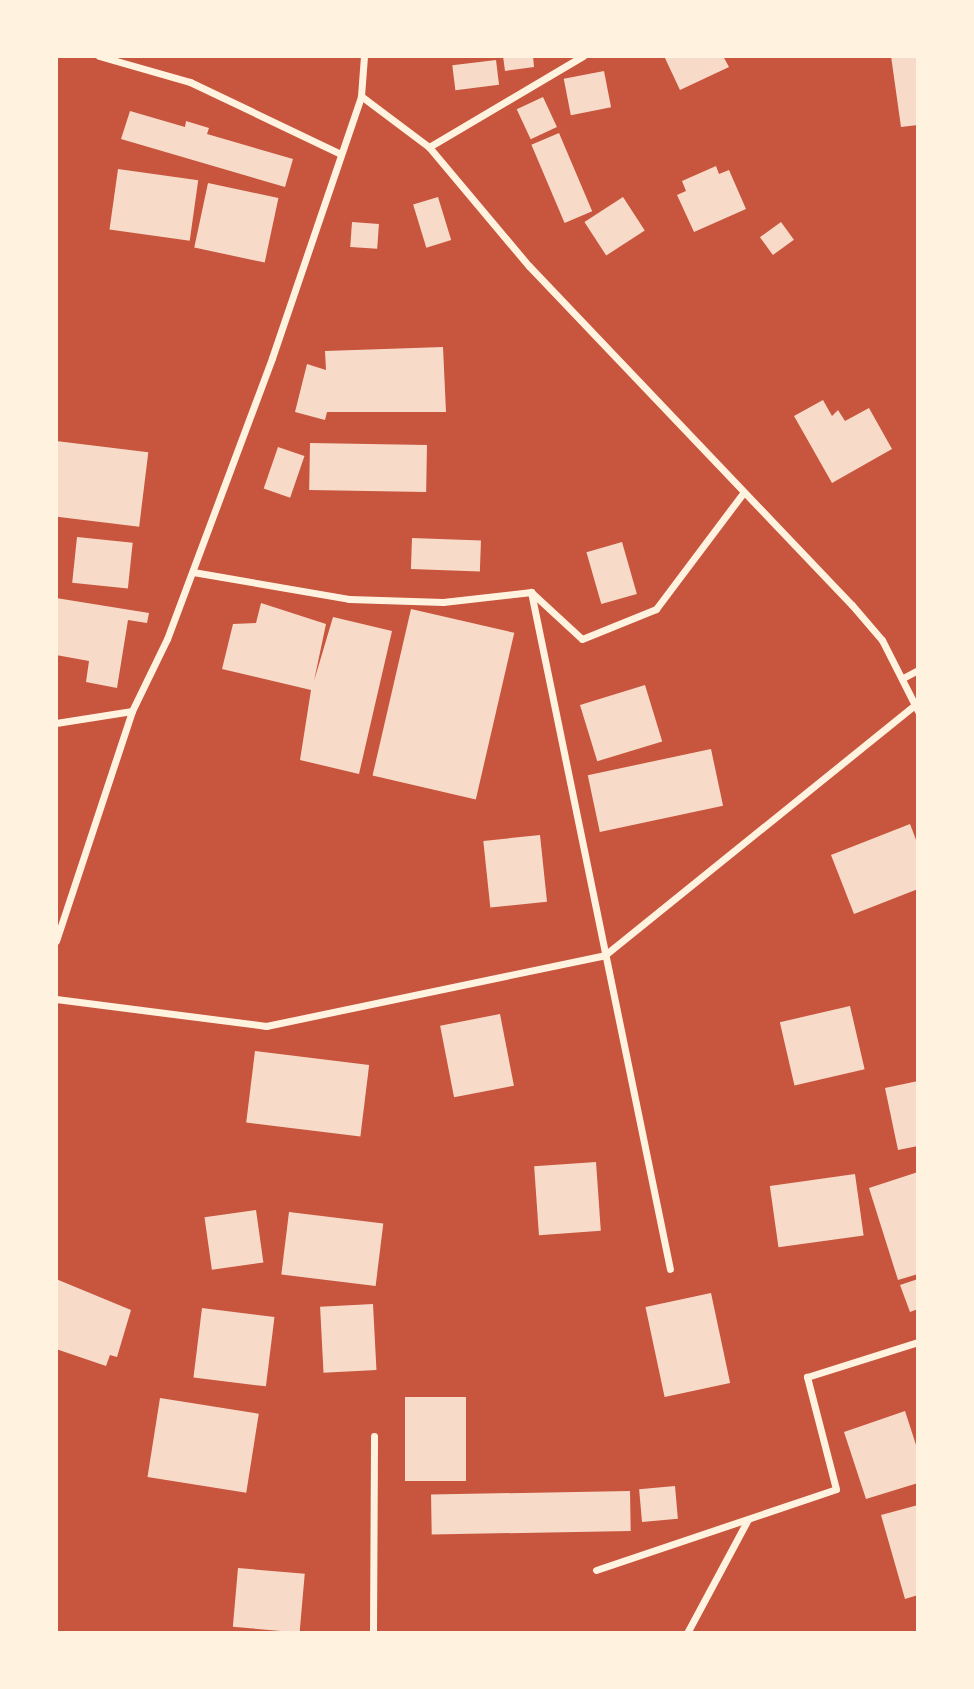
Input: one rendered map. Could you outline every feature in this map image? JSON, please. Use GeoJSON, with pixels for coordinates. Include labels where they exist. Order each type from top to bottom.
{"type":"FeatureCollection","features":[{"type":"Feature","properties":{"kind":"street"},"geometry":{"type":"LineString","coordinates":[[99,56],[190,82],[340,153]]}},
{"type":"Feature","properties":{"kind":"street"},"geometry":{"type":"LineString","coordinates":[[56,941],[132,711],[193,572],[361,96],[363,56]]}},
{"type":"Feature","properties":{"kind":"street"},"geometry":{"type":"LineString","coordinates":[[429,148],[583,56]]}},
{"type":"Feature","properties":{"kind":"street"},"geometry":{"type":"LineString","coordinates":[[56,999],[266,1026],[606,955],[916,708],[882,640],[743,493],[667,405],[529,266],[429,148],[361,96]]}},
{"type":"Feature","properties":{"kind":"street"},"geometry":{"type":"LineString","coordinates":[[193,572],[349,599],[443,602],[531,592],[582,639],[656,609],[743,493]]}},
{"type":"Feature","properties":{"kind":"street"},"geometry":{"type":"LineString","coordinates":[[531,592],[670,1269]]}},
{"type":"Feature","properties":{"kind":"street"},"geometry":{"type":"LineString","coordinates":[[903,678],[918,670]]}},
{"type":"Feature","properties":{"kind":"street"},"geometry":{"type":"LineString","coordinates":[[56,723],[132,711]]}},
{"type":"Feature","properties":{"kind":"street"},"geometry":{"type":"LineString","coordinates":[[596,1570],[836,1489],[807,1377],[918,1342]]}},
{"type":"Feature","properties":{"kind":"street"},"geometry":{"type":"LineString","coordinates":[[373,1633],[374,1436]]}},
{"type":"Feature","properties":{"kind":"street"},"geometry":{"type":"LineString","coordinates":[[687,1633],[748,1519]]}},
{"type":"Feature","properties":{"kind":"building"},"geometry":{"type":"Polygon","coordinates":[[[503,56],[533,56],[534,67],[505,71],[503,56]]]}},
{"type":"Feature","properties":{"kind":"building"},"geometry":{"type":"Polygon","coordinates":[[[664,56],[723,56],[729,67],[680,90],[664,56]]]}},
{"type":"Feature","properties":{"kind":"building"},"geometry":{"type":"Polygon","coordinates":[[[891,56],[918,56],[918,125],[901,127],[891,56]]]}},
{"type":"Feature","properties":{"kind":"building"},"geometry":{"type":"Polygon","coordinates":[[[496,60],[499,85],[455,90],[452,65],[496,60]]]}},
{"type":"Feature","properties":{"kind":"building"},"geometry":{"type":"Polygon","coordinates":[[[604,71],[611,107],[571,115],[564,79],[604,71]]]}},
{"type":"Feature","properties":{"kind":"building"},"geometry":{"type":"Polygon","coordinates":[[[543,97],[557,127],[531,139],[517,109],[543,97]]]}},
{"type":"Feature","properties":{"kind":"building"},"geometry":{"type":"Polygon","coordinates":[[[130,111],[185,127],[186,121],[209,128],[207,134],[293,159],[285,187],[121,139],[130,111]]]}},
{"type":"Feature","properties":{"kind":"building"},"geometry":{"type":"Polygon","coordinates":[[[559,133],[592,211],[565,223],[531,145],[559,133]]]}},
{"type":"Feature","properties":{"kind":"building"},"geometry":{"type":"Polygon","coordinates":[[[716,166],[719,174],[729,170],[746,209],[694,232],[677,195],[686,191],[682,181],[716,166]]]}},
{"type":"Feature","properties":{"kind":"building"},"geometry":{"type":"Polygon","coordinates":[[[118,169],[198,180],[190,241],[110,229],[118,169]]]}},
{"type":"Feature","properties":{"kind":"building"},"geometry":{"type":"Polygon","coordinates":[[[208,183],[278,198],[265,263],[194,248],[208,183]]]}},
{"type":"Feature","properties":{"kind":"building"},"geometry":{"type":"Polygon","coordinates":[[[438,197],[451,240],[426,248],[413,205],[438,197]]]}},
{"type":"Feature","properties":{"kind":"building"},"geometry":{"type":"Polygon","coordinates":[[[623,197],[645,231],[606,256],[584,222],[623,197]]]}},
{"type":"Feature","properties":{"kind":"building"},"geometry":{"type":"Polygon","coordinates":[[[352,222],[379,224],[377,249],[350,247],[352,222]]]}},
{"type":"Feature","properties":{"kind":"building"},"geometry":{"type":"Polygon","coordinates":[[[781,222],[794,240],[773,255],[760,237],[781,222]]]}},
{"type":"Feature","properties":{"kind":"building"},"geometry":{"type":"Polygon","coordinates":[[[443,347],[446,412],[327,412],[325,420],[295,412],[307,364],[326,370],[325,351],[443,347]]]}},
{"type":"Feature","properties":{"kind":"building"},"geometry":{"type":"Polygon","coordinates":[[[823,400],[832,416],[838,410],[845,421],[869,408],[892,449],[832,483],[794,416],[823,400]]]}},
{"type":"Feature","properties":{"kind":"building"},"geometry":{"type":"Polygon","coordinates":[[[56,441],[148,452],[139,527],[56,517],[56,441]]]}},
{"type":"Feature","properties":{"kind":"building"},"geometry":{"type":"Polygon","coordinates":[[[310,443],[427,445],[426,492],[309,490],[310,443]]]}},
{"type":"Feature","properties":{"kind":"building"},"geometry":{"type":"Polygon","coordinates":[[[278,447],[304,456],[290,498],[264,489],[278,447]]]}},
{"type":"Feature","properties":{"kind":"building"},"geometry":{"type":"Polygon","coordinates":[[[77,537],[133,543],[128,589],[72,583],[77,537]]]}},
{"type":"Feature","properties":{"kind":"building"},"geometry":{"type":"Polygon","coordinates":[[[412,538],[481,540],[480,571],[411,569],[412,538]]]}},
{"type":"Feature","properties":{"kind":"building"},"geometry":{"type":"Polygon","coordinates":[[[622,542],[637,594],[601,604],[586,552],[622,542]]]}},
{"type":"Feature","properties":{"kind":"building"},"geometry":{"type":"Polygon","coordinates":[[[56,598],[149,613],[147,623],[128,620],[117,688],[86,682],[89,661],[56,655],[56,598]]]}},
{"type":"Feature","properties":{"kind":"building"},"geometry":{"type":"Polygon","coordinates":[[[261,603],[326,624],[314,681],[333,617],[392,631],[359,774],[300,760],[311,690],[222,669],[233,624],[256,623],[261,603]]]}},
{"type":"Feature","properties":{"kind":"building"},"geometry":{"type":"Polygon","coordinates":[[[411,609],[514,633],[476,799],[373,776],[411,609]]]}},
{"type":"Feature","properties":{"kind":"building"},"geometry":{"type":"Polygon","coordinates":[[[645,685],[662,741],[597,761],[580,705],[645,685]]]}},
{"type":"Feature","properties":{"kind":"building"},"geometry":{"type":"Polygon","coordinates":[[[711,749],[723,806],[600,832],[588,775],[711,749]]]}},
{"type":"Feature","properties":{"kind":"building"},"geometry":{"type":"Polygon","coordinates":[[[910,824],[918,845],[918,889],[854,914],[831,855],[910,824]]]}},
{"type":"Feature","properties":{"kind":"building"},"geometry":{"type":"Polygon","coordinates":[[[540,835],[547,902],[490,908],[483,841],[540,835]]]}},
{"type":"Feature","properties":{"kind":"building"},"geometry":{"type":"Polygon","coordinates":[[[850,1006],[865,1069],[794,1086],[780,1022],[850,1006]]]}},
{"type":"Feature","properties":{"kind":"building"},"geometry":{"type":"Polygon","coordinates":[[[500,1014],[514,1086],[454,1097],[440,1026],[500,1014]]]}},
{"type":"Feature","properties":{"kind":"building"},"geometry":{"type":"Polygon","coordinates":[[[255,1051],[369,1065],[360,1136],[246,1122],[255,1051]]]}},
{"type":"Feature","properties":{"kind":"building"},"geometry":{"type":"Polygon","coordinates":[[[918,1081],[918,1146],[898,1150],[885,1088],[918,1081]]]}},
{"type":"Feature","properties":{"kind":"building"},"geometry":{"type":"Polygon","coordinates":[[[596,1162],[601,1231],[539,1235],[534,1166],[596,1162]]]}},
{"type":"Feature","properties":{"kind":"building"},"geometry":{"type":"Polygon","coordinates":[[[918,1172],[918,1274],[898,1280],[869,1188],[918,1172]]]}},
{"type":"Feature","properties":{"kind":"building"},"geometry":{"type":"Polygon","coordinates":[[[855,1174],[864,1235],[778,1247],[770,1186],[855,1174]]]}},
{"type":"Feature","properties":{"kind":"building"},"geometry":{"type":"Polygon","coordinates":[[[256,1210],[263,1262],[212,1270],[205,1217],[256,1210]]]}},
{"type":"Feature","properties":{"kind":"building"},"geometry":{"type":"Polygon","coordinates":[[[289,1212],[383,1224],[376,1286],[281,1275],[289,1212]]]}},
{"type":"Feature","properties":{"kind":"building"},"geometry":{"type":"Polygon","coordinates":[[[56,1279],[131,1310],[117,1357],[110,1355],[106,1366],[56,1349],[56,1279]]]}},
{"type":"Feature","properties":{"kind":"building"},"geometry":{"type":"Polygon","coordinates":[[[918,1279],[918,1309],[910,1312],[900,1285],[918,1279]]]}},
{"type":"Feature","properties":{"kind":"building"},"geometry":{"type":"Polygon","coordinates":[[[711,1293],[730,1383],[665,1397],[645,1307],[711,1293]]]}},
{"type":"Feature","properties":{"kind":"building"},"geometry":{"type":"Polygon","coordinates":[[[373,1304],[376,1370],[324,1373],[320,1307],[373,1304]]]}},
{"type":"Feature","properties":{"kind":"building"},"geometry":{"type":"Polygon","coordinates":[[[202,1308],[274,1317],[266,1386],[193,1377],[202,1308]]]}},
{"type":"Feature","properties":{"kind":"building"},"geometry":{"type":"Polygon","coordinates":[[[405,1397],[466,1397],[466,1481],[405,1481],[405,1397]]]}},
{"type":"Feature","properties":{"kind":"building"},"geometry":{"type":"Polygon","coordinates":[[[160,1398],[259,1414],[246,1493],[147,1477],[160,1398]]]}},
{"type":"Feature","properties":{"kind":"building"},"geometry":{"type":"Polygon","coordinates":[[[905,1411],[918,1451],[918,1483],[866,1499],[844,1432],[905,1411]]]}},
{"type":"Feature","properties":{"kind":"building"},"geometry":{"type":"Polygon","coordinates":[[[675,1486],[678,1519],[642,1522],[639,1489],[675,1486]]]}},
{"type":"Feature","properties":{"kind":"building"},"geometry":{"type":"Polygon","coordinates":[[[630,1491],[631,1531],[432,1534],[431,1494],[630,1491]]]}},
{"type":"Feature","properties":{"kind":"building"},"geometry":{"type":"Polygon","coordinates":[[[918,1505],[918,1595],[905,1599],[881,1515],[918,1505]]]}},
{"type":"Feature","properties":{"kind":"building"},"geometry":{"type":"Polygon","coordinates":[[[238,1568],[305,1574],[300,1633],[233,1627],[238,1568]]]}}]}
